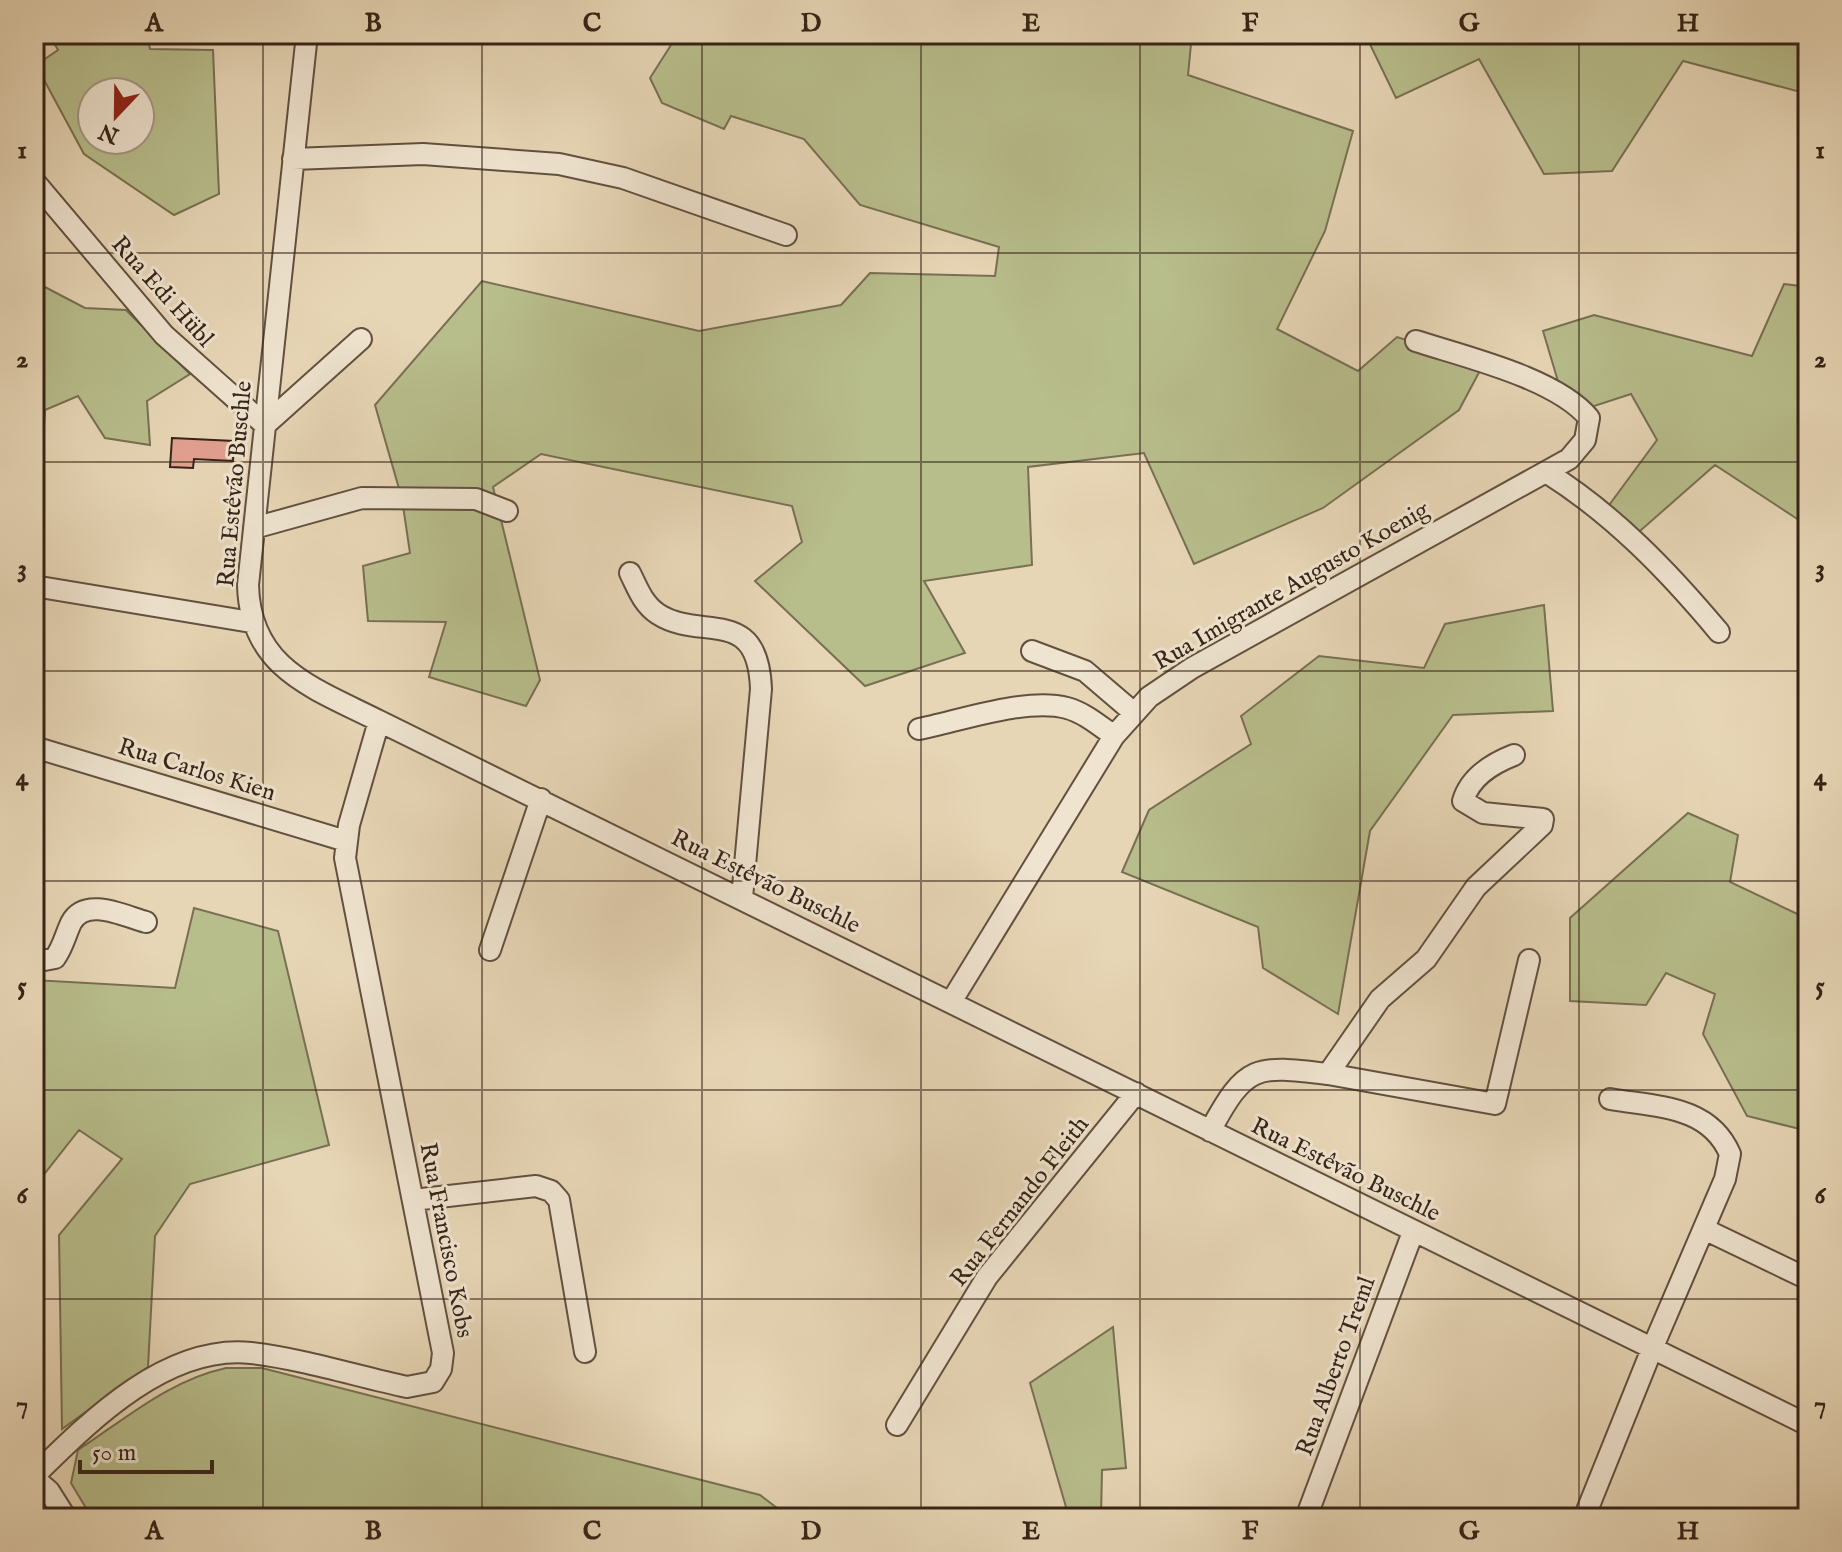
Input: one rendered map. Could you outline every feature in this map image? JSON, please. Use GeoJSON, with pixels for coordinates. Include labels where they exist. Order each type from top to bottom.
{"type":"FeatureCollection","features":[{"type":"Feature","properties":{"kind":"street","name":"Rua Estêvão Buschle"},"geometry":{"type":"LineString","coordinates":[[307,34],[248,585],[251,622],[261,644],[279,663],[322,692],[379,721],[1808,1425]]}},
{"type":"Feature","properties":{"kind":"street"},"geometry":{"type":"LineString","coordinates":[[293,159],[423,154],[559,164],[623,178],[786,235]]}},
{"type":"Feature","properties":{"kind":"street","name":"Rua Edi Hübl"},"geometry":{"type":"LineString","coordinates":[[34,181],[164,335],[265,425]]}},
{"type":"Feature","properties":{"kind":"street"},"geometry":{"type":"LineString","coordinates":[[265,425],[361,339]]}},
{"type":"Feature","properties":{"kind":"street","name":"Rua Imigrante Augusto Koenig"},"geometry":{"type":"LineString","coordinates":[[951,1002],[1114,736],[1133,712],[1192,668],[1569,459],[1585,440],[1589,418],[1582,410],[1548,389],[1416,341]]}},
{"type":"Feature","properties":{"kind":"street"},"geometry":{"type":"LineString","coordinates":[[1546,472],[1579,493],[1632,538],[1719,632]]}},
{"type":"Feature","properties":{"kind":"street"},"geometry":{"type":"LineString","coordinates":[[254,528],[362,498],[476,499],[507,511]]}},
{"type":"Feature","properties":{"kind":"street"},"geometry":{"type":"LineString","coordinates":[[630,573],[643,601],[659,614],[732,632],[749,645],[758,666],[761,689],[742,898]]}},
{"type":"Feature","properties":{"kind":"street"},"geometry":{"type":"LineString","coordinates":[[34,586],[251,622]]}},
{"type":"Feature","properties":{"kind":"street"},"geometry":{"type":"LineString","coordinates":[[1032,651],[1085,671],[1133,712]]}},
{"type":"Feature","properties":{"kind":"street"},"geometry":{"type":"LineString","coordinates":[[919,729],[1023,707],[1053,705],[1079,713],[1114,736]]}},
{"type":"Feature","properties":{"kind":"street","name":"Rua Francisco Kobs"},"geometry":{"type":"LineString","coordinates":[[34,1477],[75,1436],[132,1391],[196,1359],[250,1353],[407,1387],[433,1382],[441,1369],[443,1353],[348,876],[346,841],[379,721]]}},
{"type":"Feature","properties":{"kind":"street","name":"Rua Carlos Kien"},"geometry":{"type":"LineString","coordinates":[[34,747],[346,841]]}},
{"type":"Feature","properties":{"kind":"street"},"geometry":{"type":"LineString","coordinates":[[1328,1074],[1380,999],[1426,959],[1476,887],[1544,822],[1543,819],[1483,813],[1463,801],[1467,788],[1487,768],[1514,755]]}},
{"type":"Feature","properties":{"kind":"street"},"geometry":{"type":"LineString","coordinates":[[490,950],[541,799]]}},
{"type":"Feature","properties":{"kind":"street"},"geometry":{"type":"LineString","coordinates":[[34,962],[55,958],[80,911],[93,908],[146,922]]}},
{"type":"Feature","properties":{"kind":"street"},"geometry":{"type":"LineString","coordinates":[[1210,1131],[1229,1095],[1250,1074],[1278,1070],[1328,1074],[1495,1104],[1529,960]]}},
{"type":"Feature","properties":{"kind":"street","name":"Rua Fernando Fleith"},"geometry":{"type":"LineString","coordinates":[[897,1425],[987,1277],[1136,1093]]}},
{"type":"Feature","properties":{"kind":"street"},"geometry":{"type":"LineString","coordinates":[[1584,1518],[1729,1167],[1730,1154],[1725,1143],[1705,1121],[1694,1115],[1610,1099]]}},
{"type":"Feature","properties":{"kind":"street"},"geometry":{"type":"LineString","coordinates":[[413,1200],[536,1186],[551,1191],[559,1200],[585,1352]]}},
{"type":"Feature","properties":{"kind":"street"},"geometry":{"type":"LineString","coordinates":[[1704,1229],[1808,1279]]}},
{"type":"Feature","properties":{"kind":"street","name":"Rua Alberto Treml"},"geometry":{"type":"LineString","coordinates":[[1306,1518],[1413,1232]]}},
{"type":"Feature","properties":{"kind":"street"},"geometry":{"type":"LineString","coordinates":[[34,1477],[49,1491],[66,1518]]}},
{"type":"Feature","properties":{"kind":"green space"},"geometry":{"type":"Polygon","coordinates":[[[49,34],[147,34],[150,49],[213,50],[219,194],[174,215],[87,156],[156,156],[156,76],[76,76],[76,139],[36,65],[58,50],[49,34]]]}},
{"type":"Feature","properties":{"kind":"green space"},"geometry":{"type":"Polygon","coordinates":[[[678,34],[1192,34],[1188,75],[1353,131],[1325,231],[1277,329],[1358,371],[1397,337],[1484,363],[1459,410],[1323,508],[1194,564],[1144,453],[1028,467],[1032,565],[924,581],[965,653],[865,686],[755,581],[802,542],[792,506],[541,454],[493,487],[540,680],[526,706],[429,677],[446,622],[368,621],[363,566],[410,553],[402,499],[375,405],[482,281],[699,331],[841,305],[870,273],[995,276],[999,247],[860,205],[804,139],[731,116],[724,129],[662,103],[650,78],[678,34]]]}},
{"type":"Feature","properties":{"kind":"green space"},"geometry":{"type":"Polygon","coordinates":[[[1365,34],[1808,34],[1808,94],[1683,61],[1612,171],[1544,174],[1479,59],[1396,98],[1365,34]]]}},
{"type":"Feature","properties":{"kind":"green space"},"geometry":{"type":"Polygon","coordinates":[[[1784,284],[1808,287],[1808,526],[1715,465],[1632,538],[1604,512],[1657,440],[1631,394],[1582,410],[1563,398],[1543,331],[1594,315],[1752,356],[1784,284]]]}},
{"type":"Feature","properties":{"kind":"green space"},"geometry":{"type":"Polygon","coordinates":[[[43,286],[85,308],[126,310],[190,374],[147,401],[150,445],[105,438],[78,396],[45,410],[43,440],[34,444],[34,288],[43,286]]]}},
{"type":"Feature","properties":{"kind":"green space"},"geometry":{"type":"Polygon","coordinates":[[[1544,605],[1553,711],[1453,715],[1370,831],[1338,1014],[1263,968],[1258,927],[1122,872],[1149,810],[1251,744],[1241,716],[1319,656],[1424,668],[1445,624],[1544,605]]]}},
{"type":"Feature","properties":{"kind":"green space"},"geometry":{"type":"Polygon","coordinates":[[[1688,813],[1738,835],[1730,882],[1808,919],[1808,1131],[1747,1116],[1703,1034],[1715,994],[1666,973],[1646,1005],[1570,1001],[1570,918],[1688,813]]]}},
{"type":"Feature","properties":{"kind":"green space"},"geometry":{"type":"Polygon","coordinates":[[[194,908],[278,931],[329,1145],[190,1184],[155,1236],[148,1367],[62,1429],[59,1235],[122,1159],[79,1130],[34,1187],[34,980],[175,988],[194,908]]]}},
{"type":"Feature","properties":{"kind":"green space"},"geometry":{"type":"Polygon","coordinates":[[[1113,1327],[1126,1468],[1102,1470],[1101,1518],[1057,1518],[1066,1507],[1030,1383],[1113,1327]]]}},
{"type":"Feature","properties":{"kind":"green space"},"geometry":{"type":"Polygon","coordinates":[[[226,1368],[262,1368],[760,1495],[790,1518],[92,1518],[71,1483],[78,1450],[167,1391],[226,1368]]]}},
{"type":"Feature","properties":{"kind":"building"},"geometry":{"type":"Polygon","coordinates":[[[172,438],[234,441],[233,461],[194,459],[193,468],[170,467],[172,438]]]}}]}
